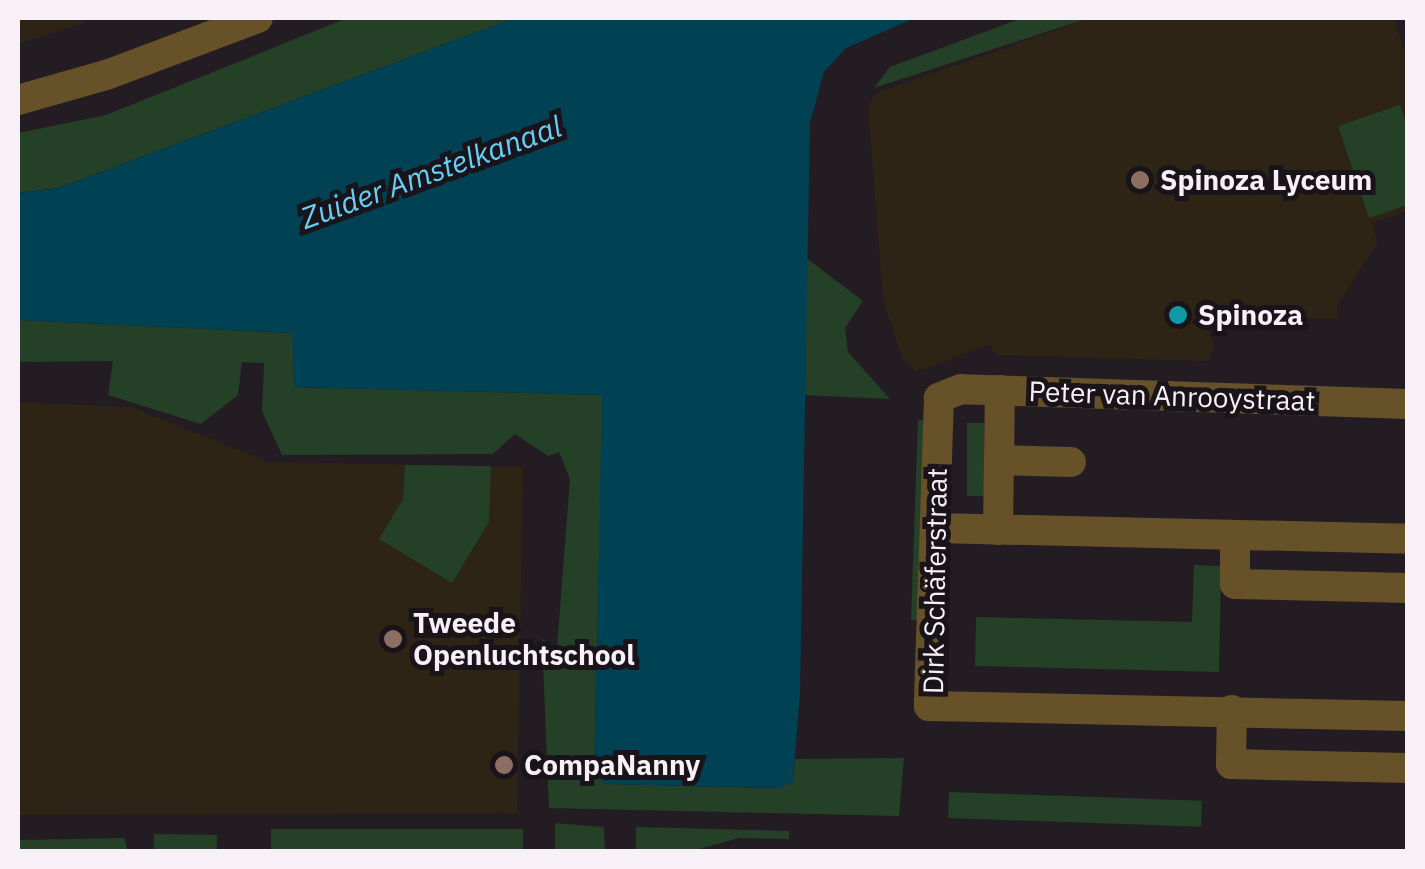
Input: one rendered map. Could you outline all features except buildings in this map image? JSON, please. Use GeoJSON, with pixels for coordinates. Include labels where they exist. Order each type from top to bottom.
{"type":"FeatureCollection","features":[{"type":"Feature","properties":{"kind":"street"},"geometry":{"type":"LineString","coordinates":[[18,100],[109,74],[258,18]]}},
{"type":"Feature","properties":{"kind":"street","name":"Peter van Anrooystraat"},"geometry":{"type":"LineString","coordinates":[[939,398],[961,389],[1408,404]]}},
{"type":"Feature","properties":{"kind":"street"},"geometry":{"type":"LineString","coordinates":[[998,530],[1000,390]]}},
{"type":"Feature","properties":{"kind":"street","name":"Dirk Schäferstraat"},"geometry":{"type":"LineString","coordinates":[[939,398],[929,706],[1408,716]]}},
{"type":"Feature","properties":{"kind":"street"},"geometry":{"type":"LineString","coordinates":[[999,460],[1071,462]]}},
{"type":"Feature","properties":{"kind":"street"},"geometry":{"type":"LineString","coordinates":[[935,528],[1408,539]]}},
{"type":"Feature","properties":{"kind":"street"},"geometry":{"type":"LineString","coordinates":[[1236,537],[1235,584],[1408,588]]}},
{"type":"Feature","properties":{"kind":"street"},"geometry":{"type":"LineString","coordinates":[[1232,710],[1231,764],[1408,768]]}},
{"type":"Feature","properties":{"kind":"shaded area"},"geometry":{"type":"Polygon","coordinates":[[[18,18],[82,18],[84,23],[18,44],[18,18]]]}},
{"type":"Feature","properties":{"kind":"shaded area","name":"Spinoza Lyceum"},"geometry":{"type":"Polygon","coordinates":[[[1090,18],[1393,18],[1407,57],[1407,211],[1372,223],[1377,243],[1337,306],[1337,319],[1204,317],[1214,347],[1208,361],[996,355],[990,344],[916,372],[902,358],[883,299],[868,106],[876,93],[1090,18]]]}},
{"type":"Feature","properties":{"kind":"shaded area"},"geometry":{"type":"Polygon","coordinates":[[[18,402],[131,407],[269,462],[523,467],[517,813],[18,815],[18,402]]]}},
{"type":"Feature","properties":{"kind":"green space"},"geometry":{"type":"Polygon","coordinates":[[[347,18],[515,18],[58,188],[18,193],[18,133],[106,115],[347,18]]]}},
{"type":"Feature","properties":{"kind":"green space"},"geometry":{"type":"Polygon","coordinates":[[[1022,18],[1089,18],[874,88],[890,67],[1022,18]]]}},
{"type":"Feature","properties":{"kind":"green space"},"geometry":{"type":"Polygon","coordinates":[[[1400,105],[1407,128],[1407,205],[1369,218],[1338,126],[1400,105]]]}},
{"type":"Feature","properties":{"kind":"green space"},"geometry":{"type":"Polygon","coordinates":[[[805,257],[863,301],[845,328],[848,352],[890,399],[803,395],[805,257]]]}},
{"type":"Feature","properties":{"kind":"green space"},"geometry":{"type":"Polygon","coordinates":[[[18,320],[293,333],[294,387],[603,395],[594,775],[605,784],[780,788],[793,781],[795,759],[904,758],[899,816],[549,808],[542,639],[557,648],[570,479],[559,452],[548,456],[515,434],[493,454],[282,455],[262,411],[264,363],[242,362],[238,395],[201,424],[108,395],[113,361],[18,362],[18,320]]]}},
{"type":"Feature","properties":{"kind":"green space"},"geometry":{"type":"Polygon","coordinates":[[[918,420],[925,421],[921,621],[911,620],[918,420]]]}},
{"type":"Feature","properties":{"kind":"green space"},"geometry":{"type":"Polygon","coordinates":[[[967,423],[984,423],[984,496],[967,496],[967,423]]]}},
{"type":"Feature","properties":{"kind":"green space"},"geometry":{"type":"Polygon","coordinates":[[[405,465],[491,466],[489,522],[452,583],[379,539],[403,499],[405,465]]]}},
{"type":"Feature","properties":{"kind":"green space"},"geometry":{"type":"Polygon","coordinates":[[[1194,565],[1221,566],[1219,672],[975,666],[976,617],[1192,622],[1194,565]]]}},
{"type":"Feature","properties":{"kind":"green space"},"geometry":{"type":"Polygon","coordinates":[[[949,792],[1202,801],[1201,827],[948,818],[949,792]]]}},
{"type":"Feature","properties":{"kind":"green space"},"geometry":{"type":"Polygon","coordinates":[[[555,823],[604,827],[605,851],[555,850],[555,823]]]}},
{"type":"Feature","properties":{"kind":"green space"},"geometry":{"type":"Polygon","coordinates":[[[636,827],[789,831],[789,839],[739,838],[692,851],[636,852],[636,827]]]}},
{"type":"Feature","properties":{"kind":"green space"},"geometry":{"type":"Polygon","coordinates":[[[271,829],[523,829],[523,851],[271,851],[271,829]]]}},
{"type":"Feature","properties":{"kind":"green space"},"geometry":{"type":"Polygon","coordinates":[[[154,834],[217,835],[217,852],[154,851],[154,834]]]}},
{"type":"Feature","properties":{"kind":"green space"},"geometry":{"type":"Polygon","coordinates":[[[124,838],[128,851],[18,851],[18,840],[124,838]]]}},
{"type":"Feature","properties":{"kind":"water","name":"Zuider Amstelkanaal"},"geometry":{"type":"Polygon","coordinates":[[[515,18],[915,18],[846,48],[824,72],[810,123],[800,694],[793,781],[780,788],[605,784],[594,775],[602,395],[294,387],[292,333],[18,320],[18,193],[58,188],[515,18]]]}},
{"type":"Feature","properties":{"kind":"place","name":"Spinoza Lyceum"},"geometry":{"type":"Point","coordinates":[1140,180]}},
{"type":"Feature","properties":{"kind":"place","name":"Spinoza"},"geometry":{"type":"Point","coordinates":[1178,315]}},
{"type":"Feature","properties":{"kind":"place","name":"Tweede Openluchtschool"},"geometry":{"type":"Point","coordinates":[393,639]}},
{"type":"Feature","properties":{"kind":"place","name":"CompaNanny"},"geometry":{"type":"Point","coordinates":[504,765]}}]}
